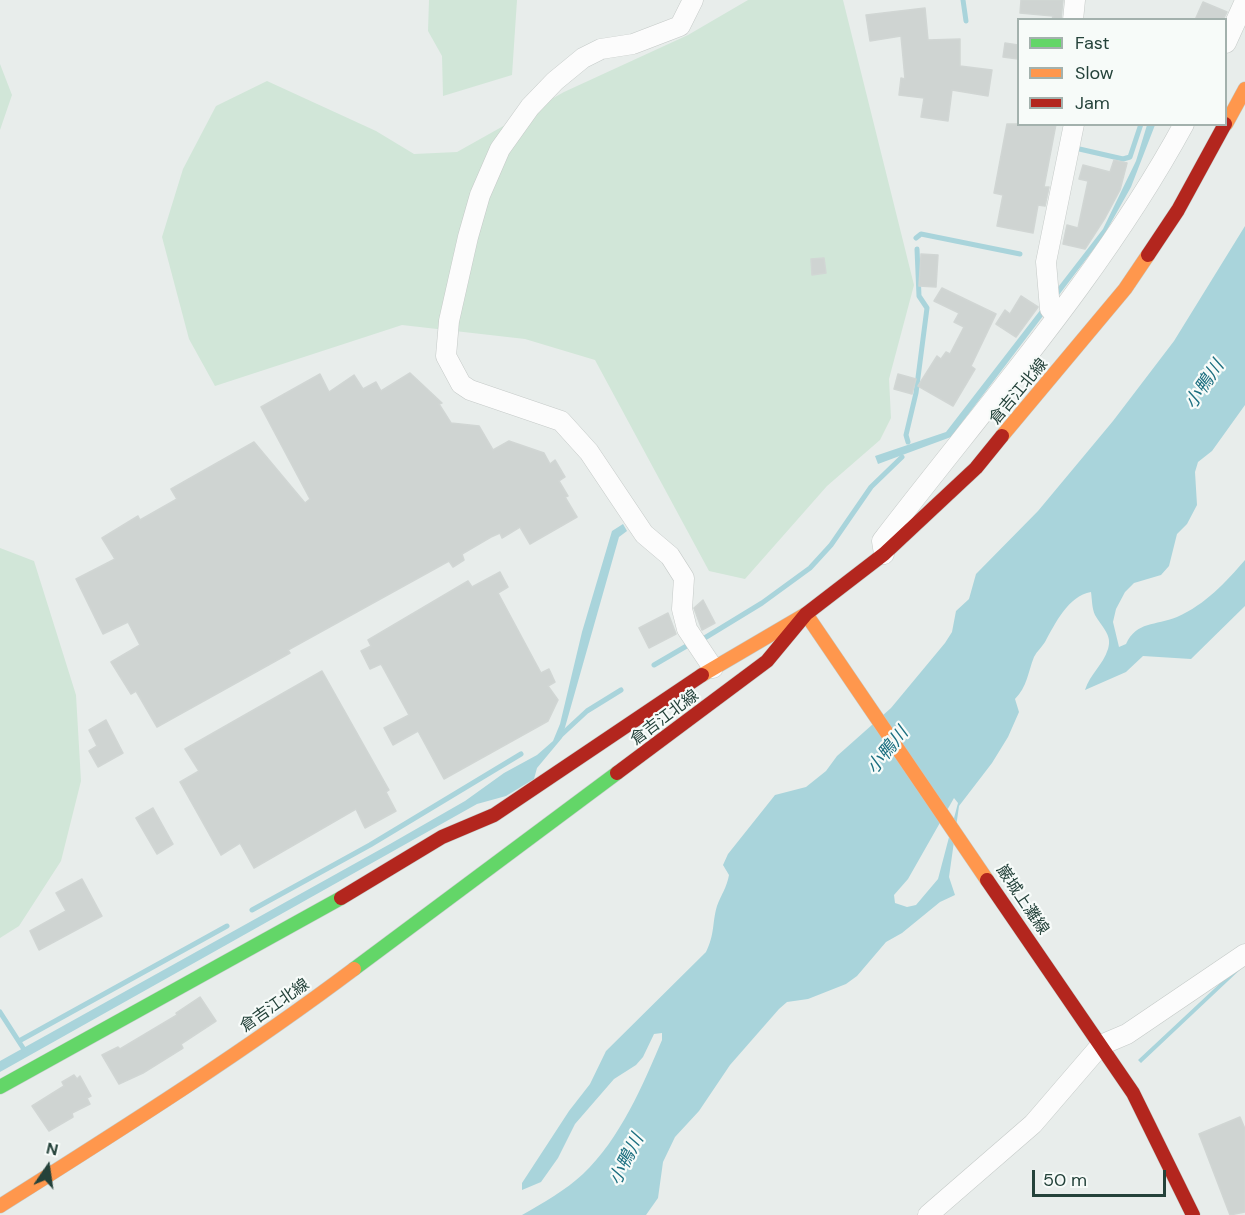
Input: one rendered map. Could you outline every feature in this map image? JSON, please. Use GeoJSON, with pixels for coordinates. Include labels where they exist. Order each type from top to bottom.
{"type":"FeatureCollection","features":[{"type":"Feature","properties":{"kind":"main road","name":"倉吉江北線"},"geometry":{"type":"LineString","coordinates":[[1227,120],[1245,88]]}},
{"type":"Feature","properties":{"kind":"main road","name":"倉吉江北線"},"geometry":{"type":"LineString","coordinates":[[0,1206],[161,1104],[304,1007],[766,661],[806,614],[884,554],[976,468],[1125,289],[1178,210],[1224,126]]}},
{"type":"Feature","properties":{"kind":"main road"},"geometry":{"type":"LineString","coordinates":[[0,1087],[285,931],[442,837],[494,815],[687,683],[806,614]]}},
{"type":"Feature","properties":{"kind":"main road","name":"巌城上灘線"},"geometry":{"type":"LineString","coordinates":[[806,614],[1132,1093],[1193,1215]]}},
{"type":"Feature","properties":{"kind":"street"},"geometry":{"type":"LineString","coordinates":[[693,0],[681,26],[633,44],[601,49],[583,58],[555,81],[521,119],[500,149],[480,195],[468,237],[449,321],[446,356],[460,384],[470,390],[561,421],[589,452],[644,534],[670,556],[684,578],[682,609],[687,629],[713,668]]}},
{"type":"Feature","properties":{"kind":"street"},"geometry":{"type":"LineString","coordinates":[[1074,18],[1075,0]]}},
{"type":"Feature","properties":{"kind":"street"},"geometry":{"type":"LineString","coordinates":[[1227,41],[1245,1]]}},
{"type":"Feature","properties":{"kind":"street"},"geometry":{"type":"LineString","coordinates":[[1057,316],[1050,309],[1046,262],[1074,126]]}},
{"type":"Feature","properties":{"kind":"street"},"geometry":{"type":"LineString","coordinates":[[884,554],[882,541],[1057,316],[1127,219],[1183,126]]}},
{"type":"Feature","properties":{"kind":"street"},"geometry":{"type":"LineString","coordinates":[[928,1215],[1033,1124],[1097,1039],[1127,1034],[1245,954]]}},
{"type":"Feature","properties":{"kind":"green space"},"geometry":{"type":"Polygon","coordinates":[[[429,0],[517,0],[512,75],[443,96],[442,56],[428,31],[429,0]]]}},
{"type":"Feature","properties":{"kind":"green space"},"geometry":{"type":"Polygon","coordinates":[[[748,0],[843,0],[914,285],[889,379],[891,418],[880,440],[827,486],[745,579],[709,571],[595,360],[525,339],[402,325],[215,386],[189,339],[162,237],[183,169],[216,106],[267,81],[376,131],[414,154],[457,152],[564,92],[688,35],[748,0]]]}},
{"type":"Feature","properties":{"kind":"green space"},"geometry":{"type":"Polygon","coordinates":[[[0,64],[12,95],[0,130],[0,64]]]}},
{"type":"Feature","properties":{"kind":"green space"},"geometry":{"type":"Polygon","coordinates":[[[0,548],[34,561],[76,695],[81,781],[61,861],[19,926],[0,938],[0,548]]]}},
{"type":"Feature","properties":{"kind":"water"},"geometry":{"type":"Polygon","coordinates":[[[1147,126],[1155,126],[1131,187],[1103,237],[951,437],[878,464],[875,456],[946,432],[1103,229],[1136,161],[1147,126]]]}},
{"type":"Feature","properties":{"kind":"water","name":"小鴨川"},"geometry":{"type":"Polygon","coordinates":[[[1245,226],[1245,405],[1212,451],[1198,462],[1195,472],[1197,505],[1187,524],[1177,534],[1169,566],[1161,575],[1134,583],[1125,592],[1116,609],[1113,622],[1119,647],[1126,644],[1130,637],[1141,628],[1177,617],[1197,606],[1222,585],[1245,560],[1245,606],[1191,659],[1143,656],[1126,672],[1085,690],[1106,655],[1109,639],[1094,613],[1091,592],[1076,599],[1063,612],[1034,657],[1025,684],[1015,699],[1019,712],[1008,737],[992,763],[959,806],[949,877],[955,895],[940,902],[902,933],[886,942],[857,976],[846,984],[808,999],[787,1002],[779,1009],[730,1065],[699,1111],[675,1137],[663,1162],[658,1198],[646,1215],[522,1215],[562,1191],[583,1174],[608,1145],[629,1111],[662,1040],[662,1033],[654,1034],[643,1057],[636,1065],[614,1079],[575,1124],[558,1158],[541,1182],[522,1190],[522,1183],[569,1111],[590,1084],[606,1051],[706,952],[711,940],[717,906],[729,875],[723,865],[728,854],[775,795],[806,787],[826,771],[837,756],[891,708],[952,632],[956,611],[969,599],[976,574],[1038,511],[1113,421],[1174,341],[1245,226]],[[954,798],[908,879],[894,895],[895,903],[907,907],[916,905],[938,879],[958,803],[954,798]]]}},
{"type":"Feature","properties":{"kind":"water"},"geometry":{"type":"Polygon","coordinates":[[[623,524],[627,531],[619,537],[562,738],[537,768],[534,779],[506,796],[477,804],[0,1072],[0,1061],[465,801],[504,773],[537,755],[553,741],[560,724],[582,632],[612,531],[623,524]]]}},
{"type":"Feature","properties":{"kind":"water"},"geometry":{"type":"Polygon","coordinates":[[[1245,960],[1245,965],[1141,1063],[1138,1060],[1245,960]]]}},
{"type":"Feature","properties":{"kind":"building"},"geometry":{"type":"Polygon","coordinates":[[[1021,0],[1063,0],[1061,18],[1020,13],[1021,0]]]}},
{"type":"Feature","properties":{"kind":"building"},"geometry":{"type":"Polygon","coordinates":[[[1203,2],[1227,12],[1224,18],[1196,18],[1203,2]]]}},
{"type":"Feature","properties":{"kind":"building"},"geometry":{"type":"Polygon","coordinates":[[[925,8],[928,40],[960,39],[960,66],[992,70],[988,96],[952,90],[948,121],[921,117],[924,98],[899,95],[901,78],[905,79],[901,36],[870,41],[866,15],[925,8]]]}},
{"type":"Feature","properties":{"kind":"building"},"geometry":{"type":"Polygon","coordinates":[[[1005,43],[1017,45],[1017,59],[1003,57],[1005,43]]]}},
{"type":"Feature","properties":{"kind":"building"},"geometry":{"type":"Polygon","coordinates":[[[1007,124],[1056,126],[1044,187],[1049,187],[1045,206],[1038,205],[1033,233],[997,226],[1003,195],[994,193],[1007,124]]]}},
{"type":"Feature","properties":{"kind":"building"},"geometry":{"type":"Polygon","coordinates":[[[1114,160],[1127,163],[1120,190],[1105,218],[1085,249],[1063,244],[1067,225],[1078,228],[1088,181],[1079,179],[1083,165],[1110,172],[1114,160]]]}},
{"type":"Feature","properties":{"kind":"building"},"geometry":{"type":"Polygon","coordinates":[[[921,254],[938,255],[936,287],[919,286],[921,254]]]}},
{"type":"Feature","properties":{"kind":"building"},"geometry":{"type":"Polygon","coordinates":[[[824,258],[826,273],[812,275],[811,259],[824,258]]]}},
{"type":"Feature","properties":{"kind":"building"},"geometry":{"type":"Polygon","coordinates":[[[942,288],[996,314],[971,366],[975,369],[953,406],[918,386],[937,356],[941,359],[946,352],[950,354],[964,327],[954,322],[959,313],[934,301],[942,288]]]}},
{"type":"Feature","properties":{"kind":"building"},"geometry":{"type":"Polygon","coordinates":[[[1021,296],[1038,307],[1016,337],[996,324],[1005,310],[1010,314],[1021,296]]]}},
{"type":"Feature","properties":{"kind":"building"},"geometry":{"type":"Polygon","coordinates":[[[410,373],[442,403],[439,404],[451,423],[479,426],[493,450],[509,441],[544,453],[550,464],[555,460],[565,477],[559,481],[568,496],[565,497],[577,517],[530,544],[520,527],[502,538],[500,533],[491,537],[462,554],[464,560],[453,567],[449,561],[288,650],[290,653],[157,727],[136,691],[131,694],[111,662],[140,645],[128,622],[103,634],[76,579],[115,559],[102,538],[138,516],[140,520],[177,499],[171,489],[254,442],[305,503],[310,499],[261,407],[320,374],[329,392],[354,375],[363,389],[376,382],[381,391],[410,373]]]}},
{"type":"Feature","properties":{"kind":"building"},"geometry":{"type":"Polygon","coordinates":[[[898,374],[916,379],[912,394],[894,389],[898,374]]]}},
{"type":"Feature","properties":{"kind":"building"},"geometry":{"type":"Polygon","coordinates":[[[500,572],[508,587],[498,593],[541,673],[549,669],[555,682],[548,686],[558,700],[548,721],[444,779],[418,731],[393,745],[384,728],[409,715],[381,664],[370,669],[361,651],[371,646],[368,640],[468,581],[472,587],[500,572]]]}},
{"type":"Feature","properties":{"kind":"building"},"geometry":{"type":"Polygon","coordinates":[[[703,600],[715,623],[702,630],[694,608],[703,600]]]}},
{"type":"Feature","properties":{"kind":"building"},"geometry":{"type":"Polygon","coordinates":[[[668,613],[676,634],[649,648],[639,628],[668,613]]]}},
{"type":"Feature","properties":{"kind":"building"},"geometry":{"type":"Polygon","coordinates":[[[322,671],[389,790],[386,792],[396,811],[365,828],[356,809],[254,868],[240,843],[221,855],[180,782],[199,771],[185,749],[322,671]]]}},
{"type":"Feature","properties":{"kind":"building"},"geometry":{"type":"Polygon","coordinates":[[[106,720],[123,753],[98,767],[89,751],[97,746],[89,730],[106,720]]]}},
{"type":"Feature","properties":{"kind":"building"},"geometry":{"type":"Polygon","coordinates":[[[153,808],[173,844],[157,854],[136,818],[153,808]]]}},
{"type":"Feature","properties":{"kind":"building"},"geometry":{"type":"Polygon","coordinates":[[[82,879],[102,916],[39,950],[30,931],[66,911],[56,893],[82,879]]]}},
{"type":"Feature","properties":{"kind":"building"},"geometry":{"type":"Polygon","coordinates":[[[200,997],[216,1021],[181,1044],[183,1048],[143,1073],[119,1084],[102,1055],[118,1047],[120,1049],[177,1015],[176,1013],[200,997]]]}},
{"type":"Feature","properties":{"kind":"building"},"geometry":{"type":"Polygon","coordinates":[[[74,1075],[77,1079],[80,1076],[91,1096],[87,1098],[90,1104],[72,1113],[73,1117],[49,1131],[32,1106],[64,1086],[62,1082],[74,1075]]]}},
{"type":"Feature","properties":{"kind":"building"},"geometry":{"type":"Polygon","coordinates":[[[1240,1117],[1245,1129],[1245,1212],[1230,1215],[1199,1134],[1240,1117]]]}},
{"type":"Feature","properties":{"kind":"waterway"},"geometry":{"type":"LineString","coordinates":[[963,0],[966,21]]}},
{"type":"Feature","properties":{"kind":"waterway"},"geometry":{"type":"LineString","coordinates":[[1075,148],[1123,159],[1130,157],[1140,126]]}},
{"type":"Feature","properties":{"kind":"waterway"},"geometry":{"type":"LineString","coordinates":[[916,238],[921,234],[1020,254]]}},
{"type":"Feature","properties":{"kind":"waterway"},"geometry":{"type":"LineString","coordinates":[[908,442],[906,435],[916,393],[927,308],[919,296],[917,249]]}},
{"type":"Feature","properties":{"kind":"waterway"},"geometry":{"type":"LineString","coordinates":[[703,639],[762,603],[810,568],[831,545],[871,487],[902,457]]}},
{"type":"Feature","properties":{"kind":"waterway"},"geometry":{"type":"LineString","coordinates":[[654,665],[690,644]]}},
{"type":"Feature","properties":{"kind":"waterway"},"geometry":{"type":"LineString","coordinates":[[560,736],[587,711],[621,690]]}},
{"type":"Feature","properties":{"kind":"waterway"},"geometry":{"type":"LineString","coordinates":[[252,910],[370,845],[521,754]]}},
{"type":"Feature","properties":{"kind":"waterway"},"geometry":{"type":"LineString","coordinates":[[19,1041],[227,926]]}},
{"type":"Feature","properties":{"kind":"waterway"},"geometry":{"type":"LineString","coordinates":[[0,1012],[25,1051]]}},
{"type":"Feature","properties":{"kind":"traffic: fast"},"geometry":{"type":"LineString","coordinates":[[354,969],[617,773]]}},
{"type":"Feature","properties":{"kind":"traffic: fast"},"geometry":{"type":"LineString","coordinates":[[0,1087],[341,898]]}},
{"type":"Feature","properties":{"kind":"traffic: slow"},"geometry":{"type":"LineString","coordinates":[[1227,122],[1245,89]]}},
{"type":"Feature","properties":{"kind":"traffic: slow"},"geometry":{"type":"LineString","coordinates":[[1002,436],[1125,289],[1148,255]]}},
{"type":"Feature","properties":{"kind":"traffic: slow"},"geometry":{"type":"LineString","coordinates":[[702,675],[806,614],[987,880]]}},
{"type":"Feature","properties":{"kind":"traffic: slow"},"geometry":{"type":"LineString","coordinates":[[0,1206],[224,1061],[354,969]]}},
{"type":"Feature","properties":{"kind":"traffic: jam"},"geometry":{"type":"LineString","coordinates":[[1148,255],[1178,210],[1224,126]]}},
{"type":"Feature","properties":{"kind":"traffic: jam"},"geometry":{"type":"LineString","coordinates":[[617,773],[767,661],[806,614],[884,554],[976,468],[1002,436]]}},
{"type":"Feature","properties":{"kind":"traffic: jam"},"geometry":{"type":"LineString","coordinates":[[341,898],[442,837],[494,815],[702,675]]}},
{"type":"Feature","properties":{"kind":"traffic: jam"},"geometry":{"type":"LineString","coordinates":[[987,880],[1133,1093],[1193,1215]]}}]}
